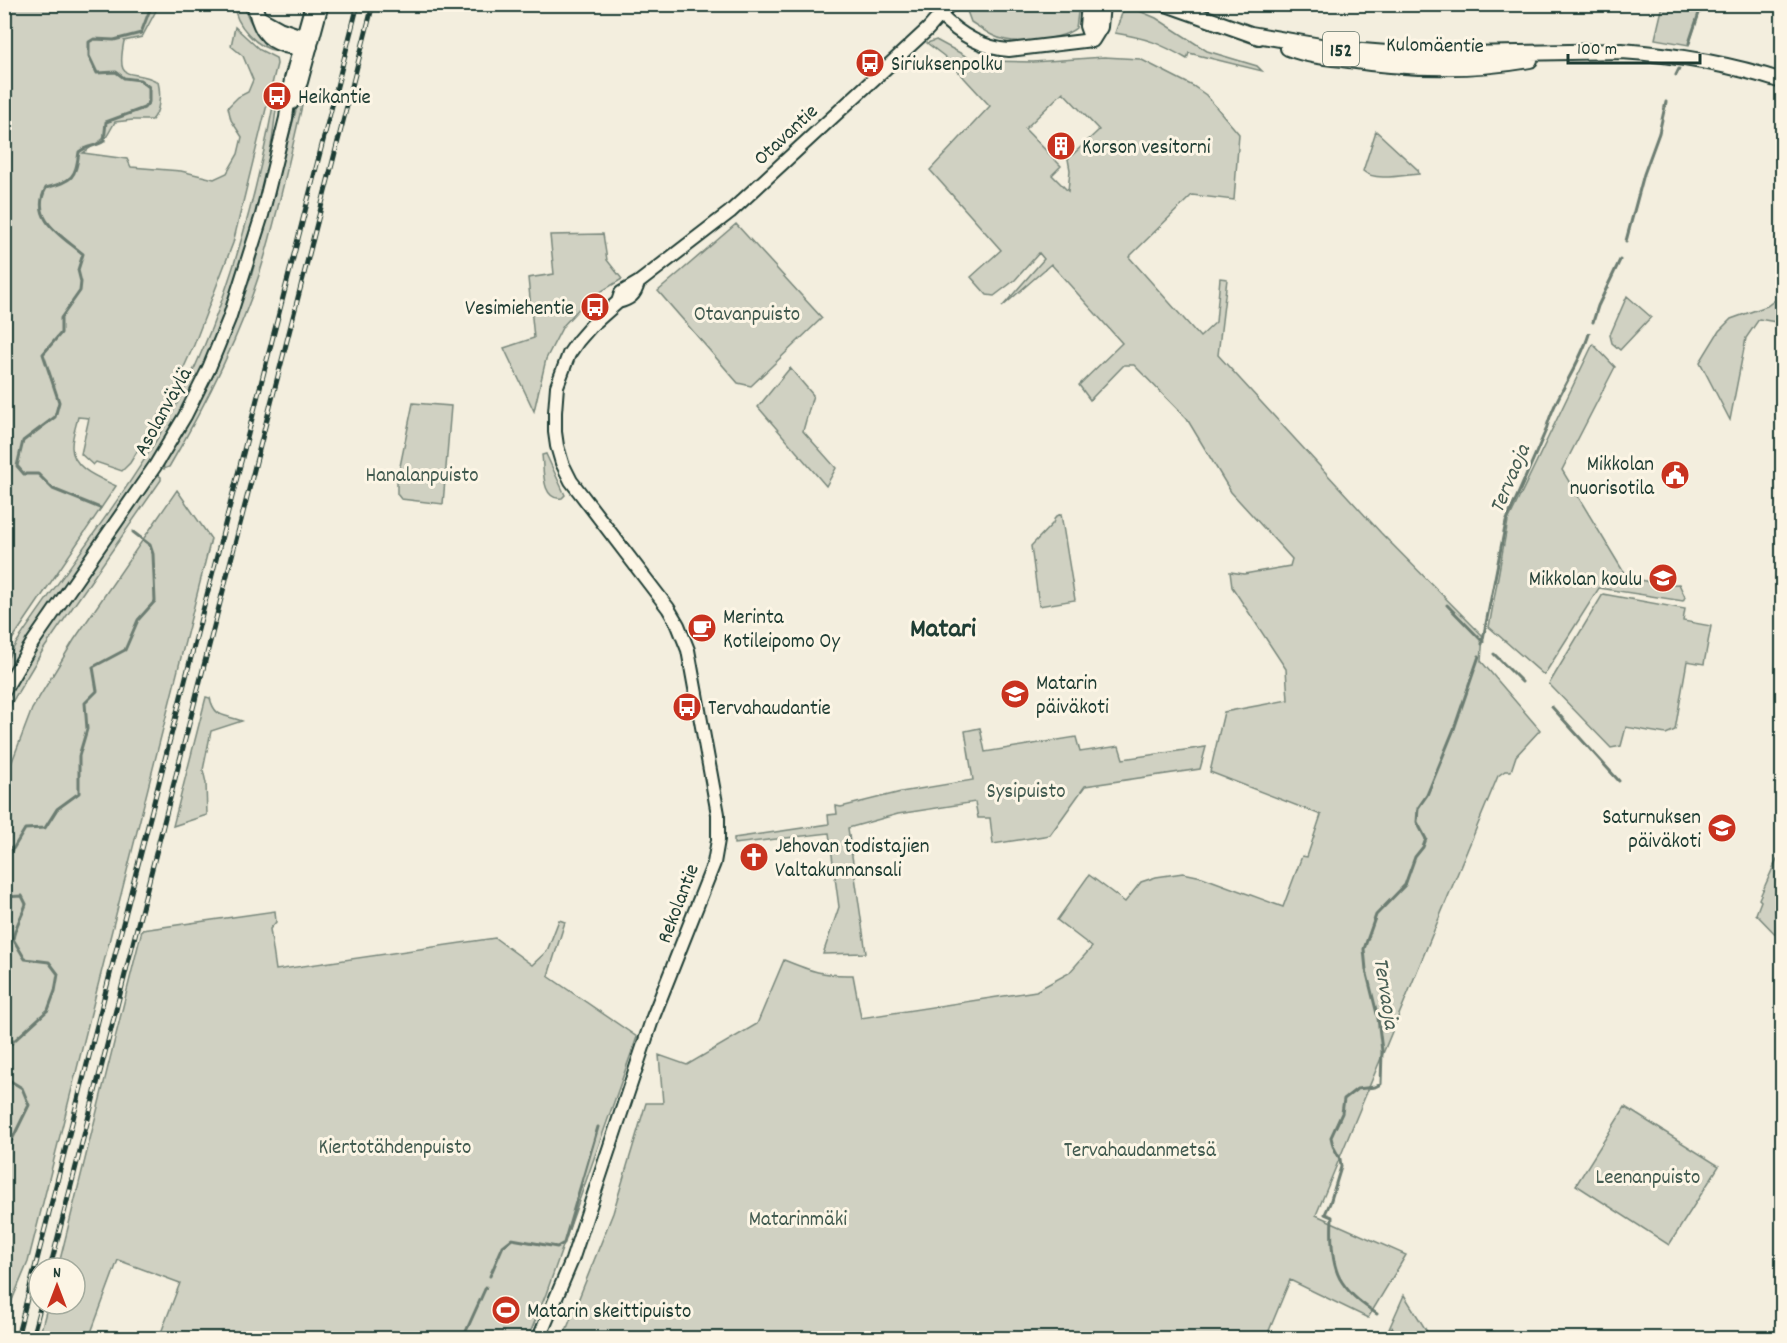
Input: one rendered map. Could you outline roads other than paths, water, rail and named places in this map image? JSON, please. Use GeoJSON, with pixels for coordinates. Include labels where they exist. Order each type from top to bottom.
{"type":"FeatureCollection","features":[{"type":"Feature","properties":{"kind":"main road"},"geometry":{"type":"LineString","coordinates":[[254,4],[259,18],[303,44]]}},
{"type":"Feature","properties":{"kind":"main road"},"geometry":{"type":"LineString","coordinates":[[303,44],[312,4]]}},
{"type":"Feature","properties":{"kind":"main road"},"geometry":{"type":"LineString","coordinates":[[303,44],[322,4]]}},
{"type":"Feature","properties":{"kind":"main road","name":"Otavantie"},"geometry":{"type":"LineString","coordinates":[[580,495],[562,463],[555,432],[557,386],[569,354],[578,341],[618,302],[621,293],[638,283],[730,212],[928,29],[950,4]]}},
{"type":"Feature","properties":{"kind":"main road"},"geometry":{"type":"LineString","coordinates":[[1089,4],[1087,26],[1092,40]]}},
{"type":"Feature","properties":{"kind":"main road"},"geometry":{"type":"LineString","coordinates":[[1092,40],[1100,27],[1102,4]]}},
{"type":"Feature","properties":{"kind":"main road","name":"Kulomäentie"},"geometry":{"type":"LineString","coordinates":[[1166,4],[1251,34],[1338,49],[1411,55],[1622,51],[1683,57],[1744,69],[1782,81]]}},
{"type":"Feature","properties":{"kind":"main road","name":"Kulomäentie"},"geometry":{"type":"LineString","coordinates":[[1178,4],[1198,15]]}},
{"type":"Feature","properties":{"kind":"main road"},"geometry":{"type":"LineString","coordinates":[[940,15],[968,38],[997,49],[1009,50],[1092,40]]}},
{"type":"Feature","properties":{"kind":"main road","name":"Asolanväylä"},"geometry":{"type":"LineString","coordinates":[[4,691],[33,642],[150,474],[195,397],[229,319],[244,275],[276,165],[286,118],[301,82],[303,44]]}},
{"type":"Feature","properties":{"kind":"main road","name":"Rekolantie"},"geometry":{"type":"LineString","coordinates":[[539,1338],[572,1260],[653,1017],[714,863],[718,840],[718,814],[688,650],[668,608],[580,495]]}},
{"type":"Feature","properties":{"kind":"waterway"},"geometry":{"type":"LineString","coordinates":[[100,508],[53,489],[38,474],[24,474],[17,466],[23,441],[55,417],[59,402],[43,354],[61,333],[61,318],[80,291],[81,282],[78,270],[83,254],[50,226],[42,209],[42,199],[46,188],[62,183],[71,177],[76,168],[79,152],[104,141],[106,122],[144,108],[149,102],[149,87],[140,80],[124,78],[116,72],[97,73],[89,56],[89,42],[94,39],[114,40],[141,33],[152,4]]}},
{"type":"Feature","properties":{"kind":"waterway","name":"Tervaoja"},"geometry":{"type":"LineString","coordinates":[[1689,43],[1702,4]]}},
{"type":"Feature","properties":{"kind":"waterway"},"geometry":{"type":"LineString","coordinates":[[1676,75],[1679,69]]}},
{"type":"Feature","properties":{"kind":"waterway","name":"Tervaoja"},"geometry":{"type":"LineString","coordinates":[[1626,241],[1644,174],[1659,133],[1666,102]]}},
{"type":"Feature","properties":{"kind":"waterway","name":"Tervaoja"},"geometry":{"type":"LineString","coordinates":[[1593,322],[1598,306],[1620,260]]}},
{"type":"Feature","properties":{"kind":"waterway","name":"Tervaoja"},"geometry":{"type":"LineString","coordinates":[[1482,644],[1506,522],[1555,405],[1589,334]]}},
{"type":"Feature","properties":{"kind":"waterway"},"geometry":{"type":"LineString","coordinates":[[4,844],[13,849],[25,829],[45,828],[57,809],[79,793],[79,756],[87,729],[85,703],[97,691],[93,667],[125,650],[138,620],[155,601],[153,554],[150,545],[133,532]]}},
{"type":"Feature","properties":{"kind":"waterway"},"geometry":{"type":"LineString","coordinates":[[1447,605],[1483,642]]}},
{"type":"Feature","properties":{"kind":"waterway"},"geometry":{"type":"LineString","coordinates":[[1494,654],[1522,682]]}},
{"type":"Feature","properties":{"kind":"waterway","name":"Tervaoja"},"geometry":{"type":"LineString","coordinates":[[1377,1314],[1349,1292],[1336,1268],[1332,1242],[1332,1217],[1325,1214],[1341,1167],[1331,1137],[1342,1113],[1344,1099],[1357,1089],[1381,1084],[1382,1051],[1378,1018],[1366,970],[1364,949],[1376,915],[1405,885],[1415,857],[1423,847],[1426,839],[1417,822],[1418,808],[1427,795],[1454,729],[1479,656]]}},
{"type":"Feature","properties":{"kind":"waterway"},"geometry":{"type":"LineString","coordinates":[[1552,707],[1619,781]]}},
{"type":"Feature","properties":{"kind":"waterway"},"geometry":{"type":"LineString","coordinates":[[4,897],[22,896],[26,904],[13,939],[25,959],[49,962],[58,974],[48,1010],[4,1050]]}},
{"type":"Feature","properties":{"kind":"waterway"},"geometry":{"type":"LineString","coordinates":[[4,1077],[22,1088],[29,1105],[4,1156]]}},
{"type":"Feature","properties":{"kind":"waterway"},"geometry":{"type":"LineString","coordinates":[[490,1276],[503,1246],[512,1239],[557,1247],[564,1243],[598,1127]]}},
{"type":"Feature","properties":{"kind":"waterway"},"geometry":{"type":"LineString","coordinates":[[463,1338],[486,1287]]}},
{"type":"Feature","properties":{"kind":"waterway","name":"Tervaoja"},"geometry":{"type":"LineString","coordinates":[[1392,1328],[1397,1338]]}},
{"type":"Feature","properties":{"kind":"railway"},"geometry":{"type":"LineString","coordinates":[[17,1338],[358,4]]}},
{"type":"Feature","properties":{"kind":"railway"},"geometry":{"type":"LineString","coordinates":[[53,1256],[373,4]]}},
{"type":"Feature","properties":{"kind":"railway"},"geometry":{"type":"LineString","coordinates":[[32,1338],[38,1316]]}},
{"type":"Feature","properties":{"kind":"place","name":"Siriuksenpolku"},"geometry":{"type":"Point","coordinates":[870,63]}},
{"type":"Feature","properties":{"kind":"place","name":"Heikantie"},"geometry":{"type":"Point","coordinates":[277,96]}},
{"type":"Feature","properties":{"kind":"place","name":"Korson vesitorni"},"geometry":{"type":"Point","coordinates":[1061,146]}},
{"type":"Feature","properties":{"kind":"place","name":"Vesimiehentie"},"geometry":{"type":"Point","coordinates":[595,307]}},
{"type":"Feature","properties":{"kind":"place","name":"Mikkolan nuorisotila"},"geometry":{"type":"Point","coordinates":[1675,475]}},
{"type":"Feature","properties":{"kind":"place","name":"Mikkolan koulu"},"geometry":{"type":"Point","coordinates":[1663,578]}},
{"type":"Feature","properties":{"kind":"place","name":"Merinta Kotileipomo Oy"},"geometry":{"type":"Point","coordinates":[702,628]}},
{"type":"Feature","properties":{"kind":"place","name":"Matarin päiväkoti"},"geometry":{"type":"Point","coordinates":[1015,694]}},
{"type":"Feature","properties":{"kind":"place","name":"Tervahaudantie"},"geometry":{"type":"Point","coordinates":[687,707]}},
{"type":"Feature","properties":{"kind":"place","name":"Saturnuksen päiväkoti"},"geometry":{"type":"Point","coordinates":[1722,828]}},
{"type":"Feature","properties":{"kind":"place","name":"Jehovan todistajien Valtakunnansali"},"geometry":{"type":"Point","coordinates":[754,857]}},
{"type":"Feature","properties":{"kind":"place","name":"Matarin skeittipuisto"},"geometry":{"type":"Point","coordinates":[506,1310]}},
{"type":"Feature","properties":{"kind":"district","name":"Matari"},"geometry":{"type":"Point","coordinates":[943,627]}},
{"type":"Feature","properties":{"kind":"park label","name":"Otavanpuisto"},"geometry":{"type":"Point","coordinates":[747,313]}},
{"type":"Feature","properties":{"kind":"park label","name":"Hanalanpuisto"},"geometry":{"type":"Point","coordinates":[422,474]}},
{"type":"Feature","properties":{"kind":"park label","name":"Sysipuisto"},"geometry":{"type":"Point","coordinates":[1026,790]}},
{"type":"Feature","properties":{"kind":"park label","name":"Kiertotähdenpuisto"},"geometry":{"type":"Point","coordinates":[395,1146]}},
{"type":"Feature","properties":{"kind":"park label","name":"Tervahaudanmetsä"},"geometry":{"type":"Point","coordinates":[1140,1149]}},
{"type":"Feature","properties":{"kind":"park label","name":"Leenanpuisto"},"geometry":{"type":"Point","coordinates":[1648,1176]}},
{"type":"Feature","properties":{"kind":"park label","name":"Matarinmäki"},"geometry":{"type":"Point","coordinates":[798,1218]}}]}
